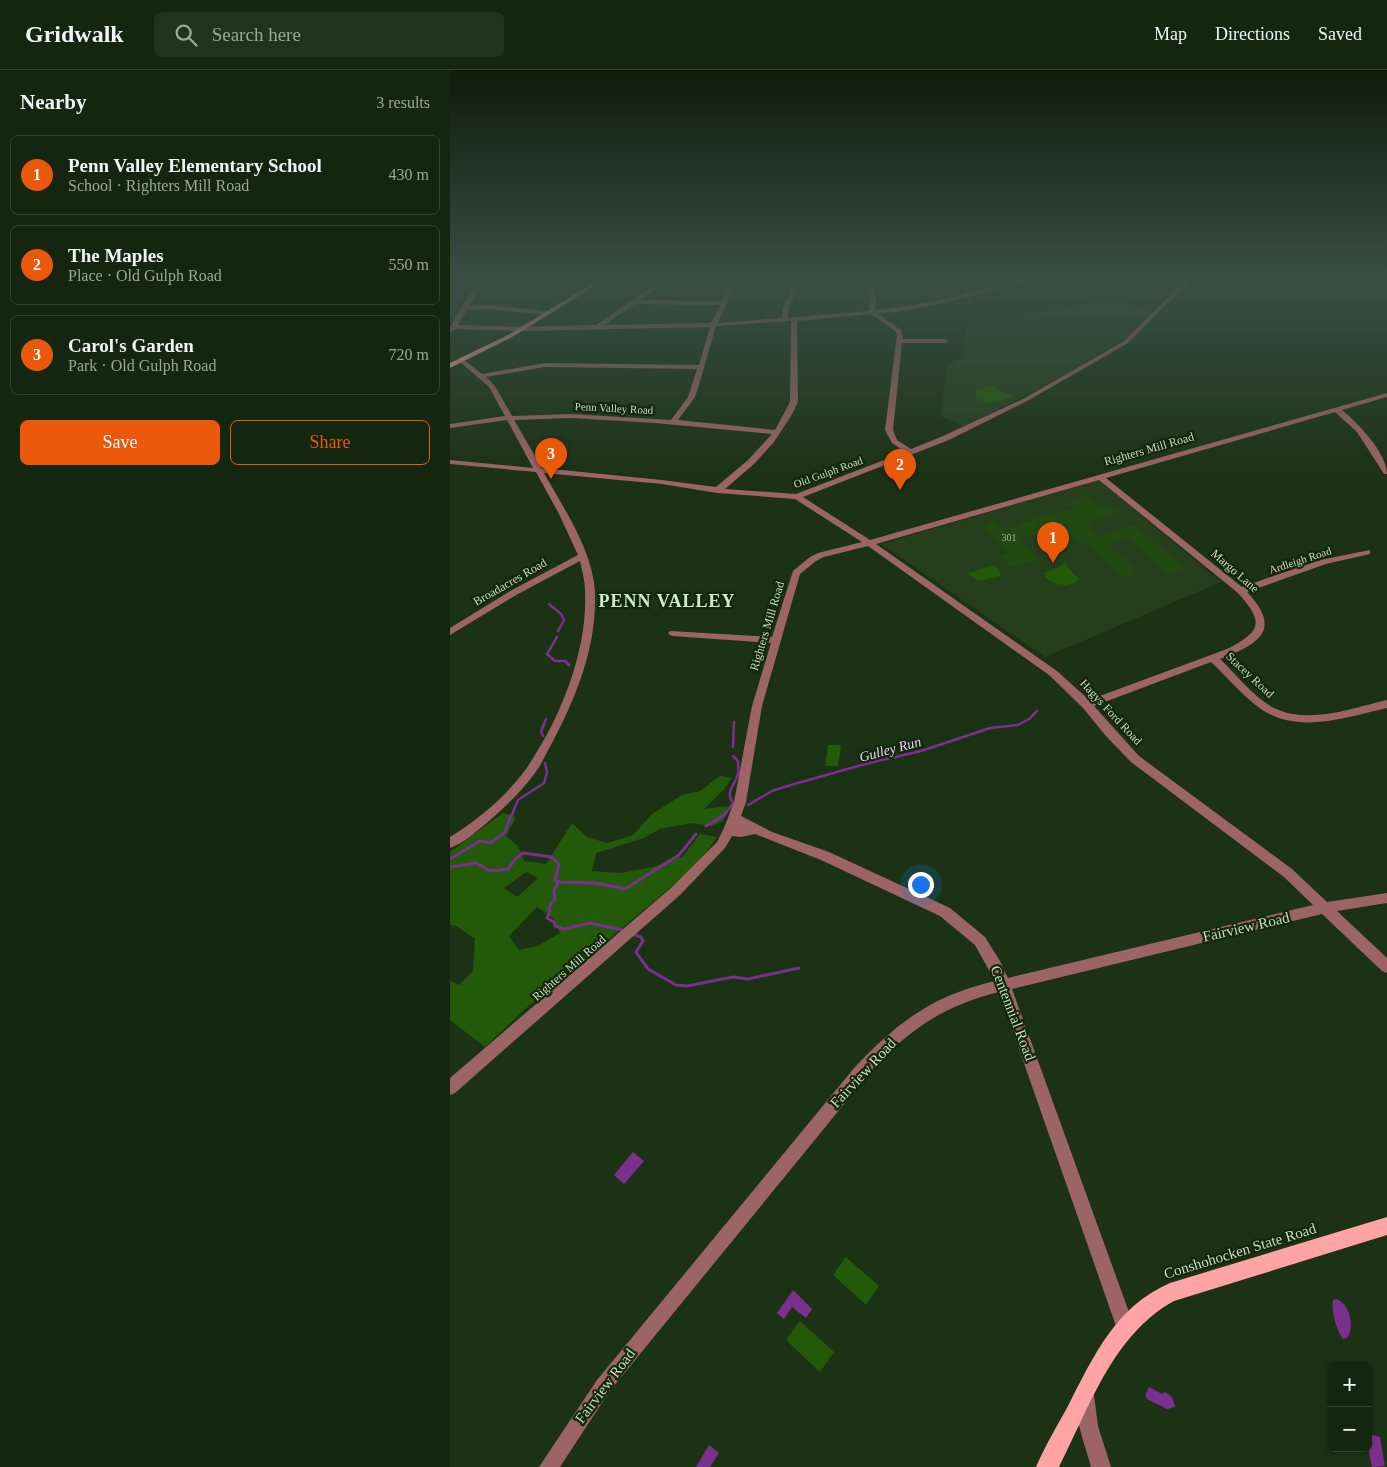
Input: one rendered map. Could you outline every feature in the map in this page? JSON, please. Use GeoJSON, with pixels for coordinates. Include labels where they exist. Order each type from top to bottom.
{"type":"FeatureCollection","features":[{"type":"Feature","properties":{"kind":"main road"},"geometry":{"type":"LineString","coordinates":[[450,366],[492,345]]}},
{"type":"Feature","properties":{"kind":"main road","name":"Conshohocken State Road"},"geometry":{"type":"LineString","coordinates":[[1047,1467],[1106,1352],[1125,1326],[1147,1306],[1170,1293],[1387,1226]]}},
{"type":"Feature","properties":{"kind":"street"},"geometry":{"type":"LineString","coordinates":[[673,422],[691,397],[708,345]]}},
{"type":"Feature","properties":{"kind":"street"},"geometry":{"type":"LineString","coordinates":[[717,490],[758,457],[789,414],[794,402],[794,345]]}},
{"type":"Feature","properties":{"kind":"street"},"geometry":{"type":"LineString","coordinates":[[899,345],[889,430],[890,437],[894,442],[911,452]]}},
{"type":"Feature","properties":{"kind":"street","name":"Old Gulph Road"},"geometry":{"type":"LineString","coordinates":[[450,462],[662,482],[717,490],[798,498],[946,438],[1024,400],[1121,345]]}},
{"type":"Feature","properties":{"kind":"street"},"geometry":{"type":"LineString","coordinates":[[450,842],[469,830],[511,794],[532,769],[565,709],[580,667],[589,628],[590,590],[583,556],[563,514],[508,418],[492,386],[462,361]]}},
{"type":"Feature","properties":{"kind":"street"},"geometry":{"type":"LineString","coordinates":[[482,376],[545,365],[701,367]]}},
{"type":"Feature","properties":{"kind":"street","name":"Righters Mill Road"},"geometry":{"type":"LineString","coordinates":[[450,1088],[676,891],[721,845],[740,802],[757,706],[797,572],[813,559],[821,555],[1387,395]]}},
{"type":"Feature","properties":{"kind":"street"},"geometry":{"type":"LineString","coordinates":[[1337,410],[1352,420],[1366,437],[1387,472]]}},
{"type":"Feature","properties":{"kind":"street","name":"Penn Valley Road"},"geometry":{"type":"LineString","coordinates":[[450,426],[472,421],[508,418],[586,417],[673,422],[777,432]]}},
{"type":"Feature","properties":{"kind":"street"},"geometry":{"type":"LineString","coordinates":[[547,488],[558,480],[573,474]]}},
{"type":"Feature","properties":{"kind":"street","name":"Margo Lane"},"geometry":{"type":"LineString","coordinates":[[1088,704],[1249,643],[1262,626],[1260,614],[1241,591],[1100,477]]}},
{"type":"Feature","properties":{"kind":"street","name":"Hagys Ford Road"},"geometry":{"type":"LineString","coordinates":[[798,498],[868,543],[1053,672],[1088,704],[1109,732],[1135,759],[1288,873],[1387,968]]}},
{"type":"Feature","properties":{"kind":"street","name":"Ardleigh Road"},"geometry":{"type":"LineString","coordinates":[[1241,591],[1323,562],[1367,552]]}},
{"type":"Feature","properties":{"kind":"street","name":"Broadacres Road"},"geometry":{"type":"LineString","coordinates":[[450,632],[515,592],[583,556]]}},
{"type":"Feature","properties":{"kind":"street"},"geometry":{"type":"LineString","coordinates":[[673,633],[776,640]]}},
{"type":"Feature","properties":{"kind":"street","name":"Stacey Road"},"geometry":{"type":"LineString","coordinates":[[1213,658],[1269,710],[1285,716],[1303,719],[1319,718],[1387,704]]}},
{"type":"Feature","properties":{"kind":"street","name":"Centennial Road"},"geometry":{"type":"LineString","coordinates":[[731,825],[756,830],[825,856],[945,912],[980,941],[996,965],[1004,984],[1125,1326]]}},
{"type":"Feature","properties":{"kind":"street","name":"Fairview Road"},"geometry":{"type":"LineString","coordinates":[[549,1467],[603,1386],[860,1072],[904,1030],[934,1010],[961,997],[1004,984],[1324,908],[1387,898]]}},
{"type":"Feature","properties":{"kind":"street"},"geometry":{"type":"LineString","coordinates":[[1084,1395],[1089,1426],[1101,1467]]}},
{"type":"Feature","properties":{"kind":"shaded area"},"geometry":{"type":"Polygon","coordinates":[[[965,345],[1114,345],[1036,391],[965,426],[940,416],[948,364],[964,357],[965,345]]]}},
{"type":"Feature","properties":{"kind":"shaded area"},"geometry":{"type":"Polygon","coordinates":[[[1099,480],[1221,582],[1045,657],[881,544],[1099,480]]]}},
{"type":"Feature","properties":{"kind":"shaded area"},"geometry":{"type":"Polygon","coordinates":[[[633,1152],[644,1161],[624,1184],[614,1175],[633,1152]]]}},
{"type":"Feature","properties":{"kind":"shaded area"},"geometry":{"type":"Polygon","coordinates":[[[793,1290],[812,1309],[806,1318],[792,1307],[784,1319],[777,1313],[793,1290]]]}},
{"type":"Feature","properties":{"kind":"shaded area"},"geometry":{"type":"Polygon","coordinates":[[[1337,1299],[1348,1311],[1351,1323],[1347,1338],[1343,1339],[1333,1315],[1333,1300],[1337,1299]]]}},
{"type":"Feature","properties":{"kind":"shaded area"},"geometry":{"type":"Polygon","coordinates":[[[1149,1387],[1162,1394],[1164,1392],[1169,1394],[1175,1407],[1167,1409],[1147,1399],[1145,1396],[1149,1387]]]}},
{"type":"Feature","properties":{"kind":"shaded area"},"geometry":{"type":"Polygon","coordinates":[[[1372,1435],[1380,1437],[1385,1466],[1372,1467],[1369,1452],[1372,1452],[1372,1435]]]}},
{"type":"Feature","properties":{"kind":"shaded area"},"geometry":{"type":"Polygon","coordinates":[[[709,1445],[719,1453],[710,1467],[696,1467],[709,1445]]]}},
{"type":"Feature","properties":{"kind":"green space"},"geometry":{"type":"Polygon","coordinates":[[[992,386],[1006,394],[1015,395],[1014,397],[989,404],[977,399],[975,394],[977,390],[992,386]]]}},
{"type":"Feature","properties":{"kind":"green space"},"geometry":{"type":"Polygon","coordinates":[[[1063,563],[1068,564],[1067,567],[1079,579],[1071,584],[1062,585],[1045,577],[1044,573],[1062,566],[1063,563]]]}},
{"type":"Feature","properties":{"kind":"green space"},"geometry":{"type":"Polygon","coordinates":[[[992,565],[999,569],[1001,576],[978,581],[968,574],[992,565]]]}},
{"type":"Feature","properties":{"kind":"green space"},"geometry":{"type":"Polygon","coordinates":[[[828,745],[841,745],[838,766],[825,766],[828,745]]]}},
{"type":"Feature","properties":{"kind":"green space"},"geometry":{"type":"Polygon","coordinates":[[[720,776],[732,778],[704,809],[728,806],[723,821],[713,826],[691,823],[660,829],[644,838],[596,853],[592,871],[621,873],[653,867],[683,856],[700,834],[717,837],[696,866],[524,1010],[485,1047],[450,1020],[450,981],[459,985],[473,971],[475,939],[456,926],[450,925],[450,852],[503,813],[516,817],[506,836],[518,846],[524,861],[546,864],[572,823],[587,837],[607,843],[633,835],[652,814],[682,795],[700,791],[720,776]],[[526,872],[504,888],[517,897],[538,878],[526,872]],[[537,907],[509,936],[519,950],[538,946],[560,933],[553,918],[537,907]]]}},
{"type":"Feature","properties":{"kind":"green space"},"geometry":{"type":"Polygon","coordinates":[[[846,1257],[879,1286],[866,1305],[833,1275],[846,1257]]]}},
{"type":"Feature","properties":{"kind":"green space"},"geometry":{"type":"Polygon","coordinates":[[[800,1321],[834,1352],[820,1372],[786,1340],[800,1321]]]}},
{"type":"Feature","properties":{"kind":"building"},"geometry":{"type":"Polygon","coordinates":[[[1082,495],[1086,498],[1089,497],[1098,505],[1102,504],[1119,512],[1085,523],[1100,536],[1132,525],[1136,526],[1184,568],[1169,573],[1165,572],[1127,538],[1109,545],[1137,571],[1130,573],[1133,576],[1123,577],[1092,549],[1054,528],[1020,539],[1038,559],[1011,567],[1000,556],[1008,553],[983,528],[988,522],[995,520],[1004,530],[1023,525],[1019,521],[1030,522],[1037,516],[1049,516],[1074,509],[1069,502],[1080,498],[1082,495]]]}},
{"type":"Feature","properties":{"kind":"waterway"},"geometry":{"type":"LineString","coordinates":[[549,604],[561,614],[564,620],[558,631]]}},
{"type":"Feature","properties":{"kind":"waterway"},"geometry":{"type":"LineString","coordinates":[[557,637],[547,654],[555,661],[565,661],[569,665]]}},
{"type":"Feature","properties":{"kind":"waterway","name":"Gulley Run"},"geometry":{"type":"LineString","coordinates":[[748,805],[772,791],[791,785],[865,764],[921,751],[990,728],[1018,725],[1029,719],[1037,711]]}},
{"type":"Feature","properties":{"kind":"waterway"},"geometry":{"type":"LineString","coordinates":[[543,736],[541,732],[546,719]]}},
{"type":"Feature","properties":{"kind":"waterway"},"geometry":{"type":"LineString","coordinates":[[733,747],[734,722]]}},
{"type":"Feature","properties":{"kind":"waterway"},"geometry":{"type":"LineString","coordinates":[[723,817],[733,803],[730,791],[738,772],[738,761],[733,756]]}},
{"type":"Feature","properties":{"kind":"waterway"},"geometry":{"type":"LineString","coordinates":[[511,817],[518,800],[544,783],[547,772],[545,763]]}},
{"type":"Feature","properties":{"kind":"waterway"},"geometry":{"type":"LineString","coordinates":[[450,859],[480,841],[491,843],[505,832],[511,815]]}},
{"type":"Feature","properties":{"kind":"waterway","name":"Gulley Run"},"geometry":{"type":"LineString","coordinates":[[706,826],[724,815]]}},
{"type":"Feature","properties":{"kind":"waterway","name":"Gulley Run"},"geometry":{"type":"LineString","coordinates":[[450,867],[476,863],[490,871],[508,869],[516,858],[523,853],[552,857],[559,865],[555,880],[560,882],[596,883],[625,889],[679,855],[696,834]]}},
{"type":"Feature","properties":{"kind":"waterway"},"geometry":{"type":"LineString","coordinates":[[558,882],[554,891],[555,899],[549,907],[550,911],[547,918],[554,922],[555,926],[564,929],[590,923],[622,930]]}},
{"type":"Feature","properties":{"kind":"waterway"},"geometry":{"type":"LineString","coordinates":[[635,935],[641,937],[643,941],[636,952],[648,969],[676,985],[687,986],[733,977],[748,979],[799,968]]}},
{"type":"Feature","properties":{"kind":"place","name":"Carol's Garden"},"geometry":{"type":"Point","coordinates":[551,479]}},
{"type":"Feature","properties":{"kind":"place","name":"The Maples"},"geometry":{"type":"Point","coordinates":[900,490]}},
{"type":"Feature","properties":{"kind":"place","name":"Penn Valley Elementary School"},"geometry":{"type":"Point","coordinates":[1053,563]}},
{"type":"Feature","properties":{"kind":"district","name":"PENN VALLEY"},"geometry":{"type":"Point","coordinates":[667,601]}}]}
